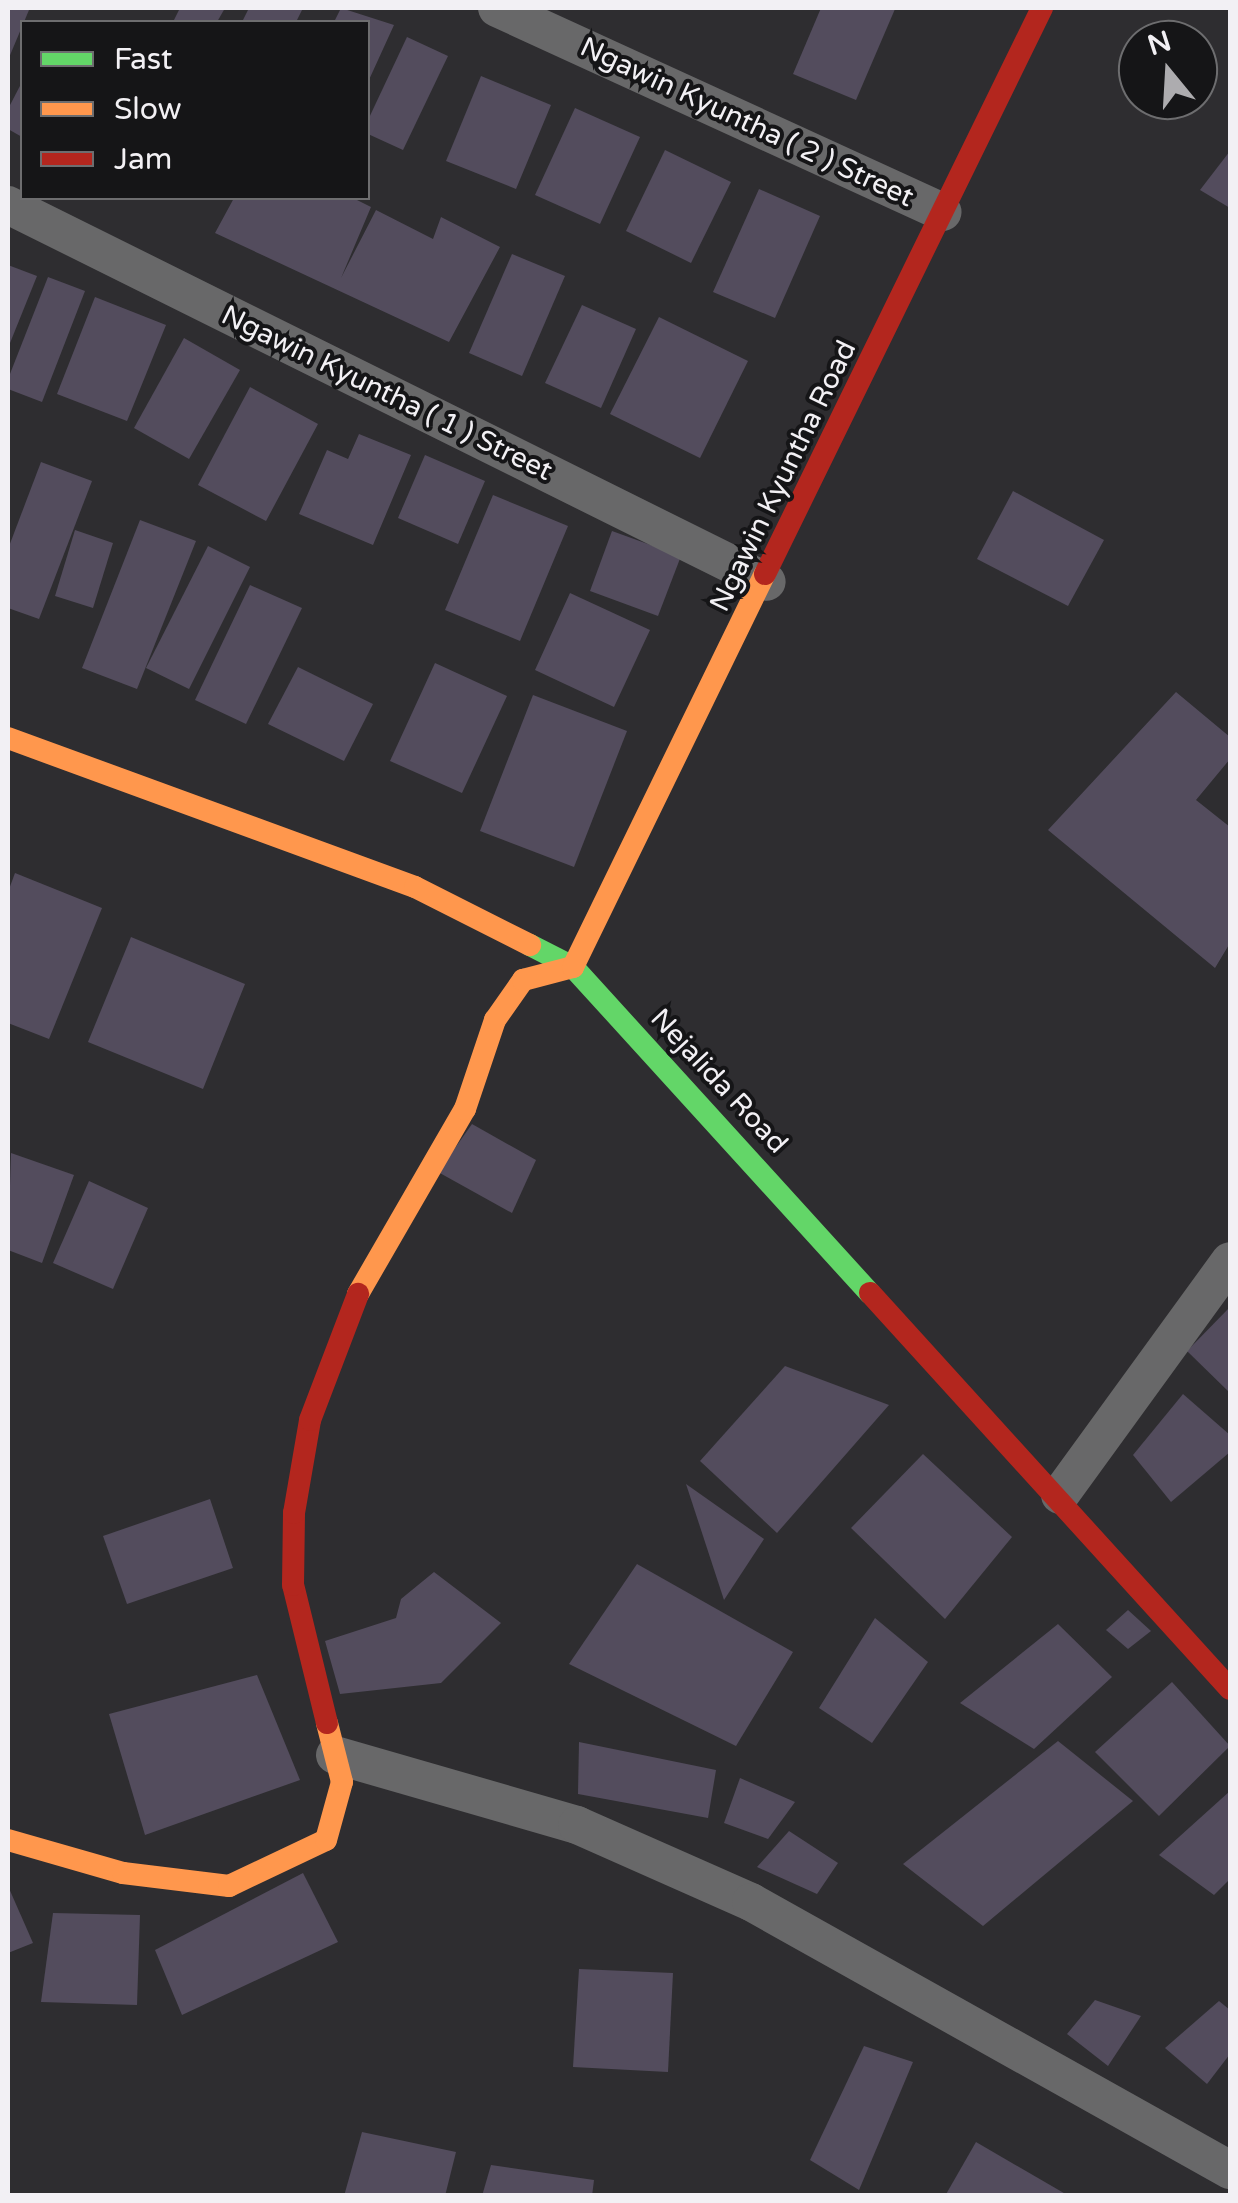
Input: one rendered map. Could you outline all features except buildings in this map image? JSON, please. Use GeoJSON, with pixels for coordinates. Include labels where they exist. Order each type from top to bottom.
{"type":"FeatureCollection","features":[{"type":"Feature","properties":{"kind":"street","name":"Ngawin Kyuntha ( 2 ) Street"},"geometry":{"type":"LineString","coordinates":[[496,8],[942,212]]}},
{"type":"Feature","properties":{"kind":"street","name":"Ngawin Kyuntha Road"},"geometry":{"type":"LineString","coordinates":[[573,967],[767,582],[1042,8]]}},
{"type":"Feature","properties":{"kind":"street","name":"Ngawin Kyuntha ( 1 ) Street"},"geometry":{"type":"LineString","coordinates":[[8,205],[767,582]]}},
{"type":"Feature","properties":{"kind":"street","name":"Nejalida Road"},"geometry":{"type":"LineString","coordinates":[[8,738],[415,887],[573,967],[1060,1495],[1230,1689]]}},
{"type":"Feature","properties":{"kind":"street"},"geometry":{"type":"LineString","coordinates":[[8,1840],[123,1872],[229,1886],[326,1840],[342,1782],[293,1585],[294,1513],[310,1420],[359,1292],[465,1109],[495,1020],[522,980],[573,967]]}},
{"type":"Feature","properties":{"kind":"street"},"geometry":{"type":"LineString","coordinates":[[1060,1495],[1230,1261]]}},
{"type":"Feature","properties":{"kind":"street"},"geometry":{"type":"LineString","coordinates":[[335,1755],[577,1825],[751,1902],[1230,2170]]}},
{"type":"Feature","properties":{"kind":"traffic: fast"},"geometry":{"type":"LineString","coordinates":[[530,945],[573,967],[870,1293]]}},
{"type":"Feature","properties":{"kind":"traffic: slow"},"geometry":{"type":"LineString","coordinates":[[358,1294],[465,1109],[495,1020],[523,980],[573,967],[765,574]]}},
{"type":"Feature","properties":{"kind":"traffic: slow"},"geometry":{"type":"LineString","coordinates":[[8,738],[415,887],[530,945]]}},
{"type":"Feature","properties":{"kind":"traffic: slow"},"geometry":{"type":"LineString","coordinates":[[8,1840],[123,1873],[229,1886],[326,1840],[342,1782],[327,1723]]}},
{"type":"Feature","properties":{"kind":"traffic: jam"},"geometry":{"type":"LineString","coordinates":[[765,574],[1042,8]]}},
{"type":"Feature","properties":{"kind":"traffic: jam"},"geometry":{"type":"LineString","coordinates":[[870,1293],[1230,1689]]}},
{"type":"Feature","properties":{"kind":"traffic: jam"},"geometry":{"type":"LineString","coordinates":[[327,1723],[293,1585],[294,1513],[310,1420],[358,1294]]}}]}
